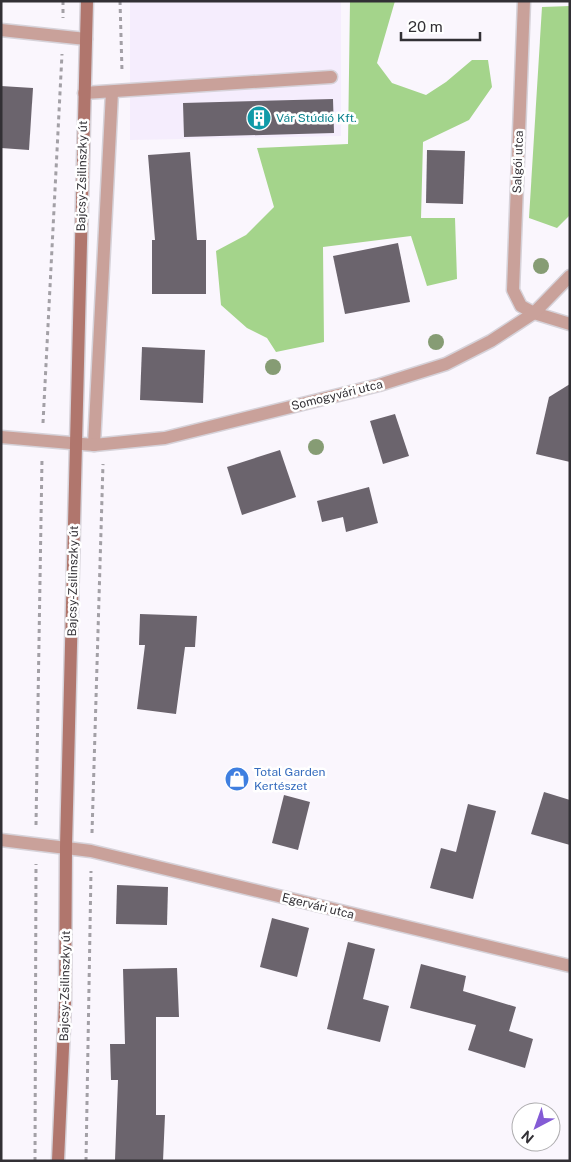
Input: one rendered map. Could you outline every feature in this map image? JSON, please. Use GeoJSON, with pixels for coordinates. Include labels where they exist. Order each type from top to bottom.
{"type":"FeatureCollection","features":[{"type":"Feature","properties":{"kind":"main road","name":"Bajcsy-Zsilinszky út"},"geometry":{"type":"LineString","coordinates":[[58,1161],[66,1003],[66,847],[87,1]]}},
{"type":"Feature","properties":{"kind":"street","name":"Salgói utca"},"geometry":{"type":"LineString","coordinates":[[524,1],[513,290],[521,306],[534,313]]}},
{"type":"Feature","properties":{"kind":"street"},"geometry":{"type":"LineString","coordinates":[[1,30],[86,39]]}},
{"type":"Feature","properties":{"kind":"street"},"geometry":{"type":"LineString","coordinates":[[84,94],[331,76]]}},
{"type":"Feature","properties":{"kind":"street"},"geometry":{"type":"LineString","coordinates":[[94,444],[112,92]]}},
{"type":"Feature","properties":{"kind":"street","name":"Somogyvári utca"},"geometry":{"type":"LineString","coordinates":[[1,437],[76,444],[164,438],[379,386],[446,364],[491,341],[534,313],[570,276]]}},
{"type":"Feature","properties":{"kind":"street"},"geometry":{"type":"LineString","coordinates":[[534,313],[570,324]]}},
{"type":"Feature","properties":{"kind":"street","name":"Egervári utca"},"geometry":{"type":"LineString","coordinates":[[1,840],[91,851],[570,966]]}},
{"type":"Feature","properties":{"kind":"path"},"geometry":{"type":"LineString","coordinates":[[35,1161],[36,843],[42,441],[63,36],[63,1]]}},
{"type":"Feature","properties":{"kind":"path"},"geometry":{"type":"LineString","coordinates":[[86,1161],[91,851]]}},
{"type":"Feature","properties":{"kind":"shaded area"},"geometry":{"type":"Polygon","coordinates":[[[130,1],[341,1],[341,136],[130,140],[130,1]]]}},
{"type":"Feature","properties":{"kind":"green space"},"geometry":{"type":"Polygon","coordinates":[[[350,1],[395,1],[377,63],[392,83],[426,95],[446,82],[472,60],[488,60],[492,87],[469,120],[423,142],[421,218],[455,218],[457,279],[427,286],[411,236],[323,247],[324,342],[276,352],[267,338],[247,328],[221,305],[216,251],[246,235],[274,207],[257,148],[348,144],[350,1]]]}},
{"type":"Feature","properties":{"kind":"green space"},"geometry":{"type":"Polygon","coordinates":[[[570,6],[570,215],[557,228],[529,218],[542,7],[570,6]]]}},
{"type":"Feature","properties":{"kind":"building"},"geometry":{"type":"Polygon","coordinates":[[[1,86],[33,88],[29,150],[1,148],[1,86]]]}},
{"type":"Feature","properties":{"kind":"building","name":"Vár Stúdió Kft."},"geometry":{"type":"Polygon","coordinates":[[[333,99],[334,133],[184,137],[183,103],[333,99]]]}},
{"type":"Feature","properties":{"kind":"building"},"geometry":{"type":"Polygon","coordinates":[[[427,150],[465,151],[463,204],[426,203],[427,150]]]}},
{"type":"Feature","properties":{"kind":"building"},"geometry":{"type":"Polygon","coordinates":[[[190,152],[197,240],[206,240],[206,294],[152,294],[152,240],[155,240],[148,155],[190,152]]]}},
{"type":"Feature","properties":{"kind":"building"},"geometry":{"type":"Polygon","coordinates":[[[398,243],[410,302],[345,314],[333,256],[398,243]]]}},
{"type":"Feature","properties":{"kind":"building"},"geometry":{"type":"Polygon","coordinates":[[[142,347],[205,350],[203,403],[140,400],[142,347]]]}},
{"type":"Feature","properties":{"kind":"building"},"geometry":{"type":"Polygon","coordinates":[[[570,384],[570,462],[536,454],[549,397],[570,384]]]}},
{"type":"Feature","properties":{"kind":"building"},"geometry":{"type":"Polygon","coordinates":[[[395,414],[409,456],[383,464],[370,421],[395,414]]]}},
{"type":"Feature","properties":{"kind":"building"},"geometry":{"type":"Polygon","coordinates":[[[280,450],[296,497],[242,515],[227,467],[280,450]]]}},
{"type":"Feature","properties":{"kind":"building"},"geometry":{"type":"Polygon","coordinates":[[[369,487],[378,523],[346,532],[343,517],[322,522],[317,501],[369,487]]]}},
{"type":"Feature","properties":{"kind":"building"},"geometry":{"type":"Polygon","coordinates":[[[140,614],[197,616],[195,647],[185,647],[176,714],[137,709],[145,645],[139,645],[140,614]]]}},
{"type":"Feature","properties":{"kind":"building"},"geometry":{"type":"Polygon","coordinates":[[[544,792],[570,800],[570,845],[531,834],[544,792]]]}},
{"type":"Feature","properties":{"kind":"building"},"geometry":{"type":"Polygon","coordinates":[[[284,795],[310,802],[298,850],[272,843],[284,795]]]}},
{"type":"Feature","properties":{"kind":"building"},"geometry":{"type":"Polygon","coordinates":[[[468,804],[496,811],[473,899],[430,888],[441,848],[456,852],[468,804]]]}},
{"type":"Feature","properties":{"kind":"building"},"geometry":{"type":"Polygon","coordinates":[[[117,885],[168,887],[167,925],[116,924],[117,885]]]}},
{"type":"Feature","properties":{"kind":"building"},"geometry":{"type":"Polygon","coordinates":[[[272,918],[309,928],[297,977],[260,967],[272,918]]]}},
{"type":"Feature","properties":{"kind":"building"},"geometry":{"type":"Polygon","coordinates":[[[348,942],[375,949],[363,999],[389,1006],[380,1042],[327,1029],[348,942]]]}},
{"type":"Feature","properties":{"kind":"building"},"geometry":{"type":"Polygon","coordinates":[[[421,964],[466,976],[463,991],[516,1007],[509,1031],[533,1039],[525,1068],[468,1050],[476,1025],[410,1008],[421,964]]]}},
{"type":"Feature","properties":{"kind":"building"},"geometry":{"type":"Polygon","coordinates":[[[177,968],[179,1017],[156,1017],[156,1115],[165,1115],[163,1161],[115,1160],[118,1080],[111,1080],[110,1044],[125,1044],[123,969],[177,968]]]}},
{"type":"Feature","properties":{"kind":"place","name":"Vár Stúdió Kft."},"geometry":{"type":"Point","coordinates":[259,118]}},
{"type":"Feature","properties":{"kind":"place","name":"Total Garden Kertészet"},"geometry":{"type":"Point","coordinates":[237,779]}}]}
